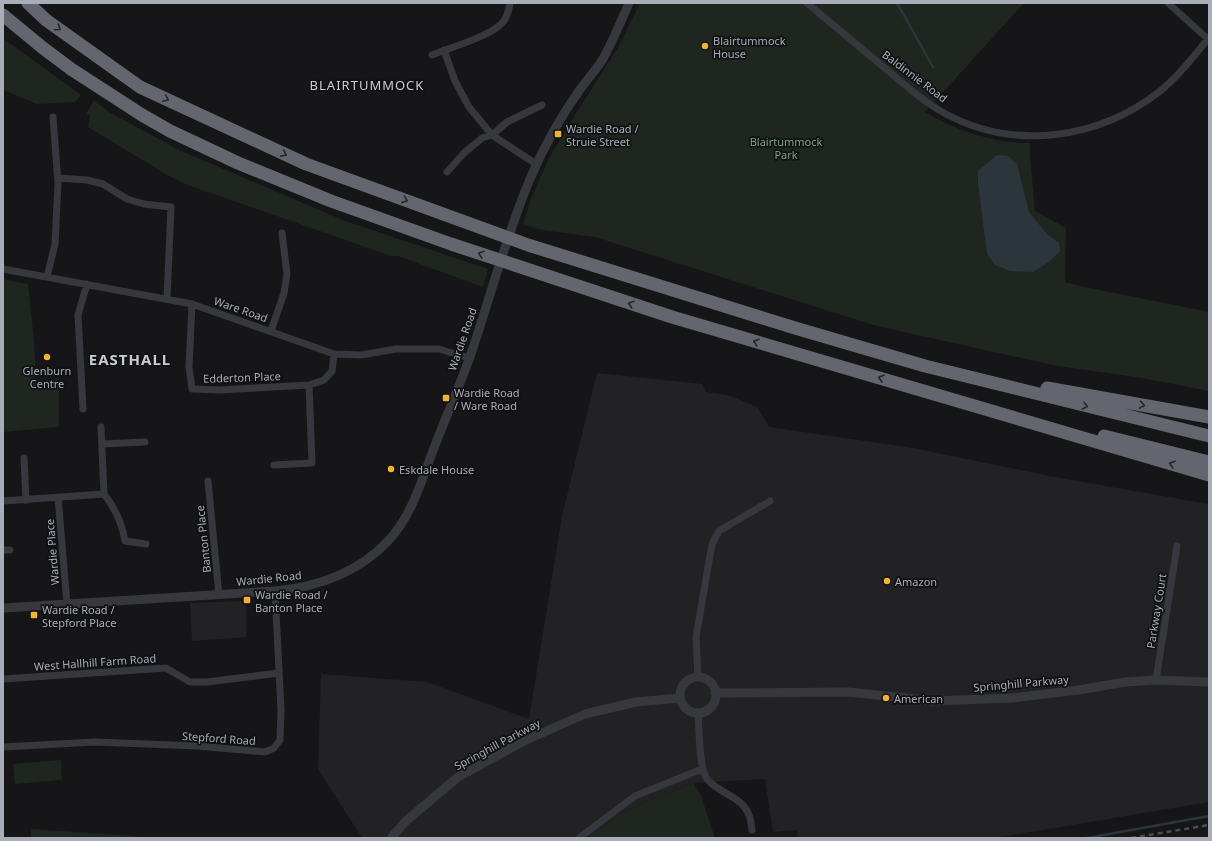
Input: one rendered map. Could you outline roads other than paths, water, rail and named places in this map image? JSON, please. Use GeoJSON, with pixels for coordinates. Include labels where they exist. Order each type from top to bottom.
{"type":"FeatureCollection","features":[{"type":"Feature","properties":{"kind":"highway"},"geometry":{"type":"LineString","coordinates":[[28,3],[46,20],[140,87],[306,164],[528,245],[795,328],[925,366],[1209,436]]}},
{"type":"Feature","properties":{"kind":"highway"},"geometry":{"type":"LineString","coordinates":[[3,15],[43,48],[142,115],[211,150],[291,186],[451,244],[619,300],[777,349],[1209,475]]}},
{"type":"Feature","properties":{"kind":"highway"},"geometry":{"type":"LineString","coordinates":[[925,366],[1209,417]]}},
{"type":"Feature","properties":{"kind":"highway"},"geometry":{"type":"LineString","coordinates":[[918,389],[1209,462]]}},
{"type":"Feature","properties":{"kind":"street"},"geometry":{"type":"LineString","coordinates":[[432,55],[487,34],[496,29],[503,23],[510,3]]}},
{"type":"Feature","properties":{"kind":"street","name":"Wardie Road"},"geometry":{"type":"LineString","coordinates":[[3,608],[298,589],[340,575],[359,564],[388,542],[408,513],[469,358],[522,199],[536,164],[558,124],[579,91],[602,60],[629,3]]}},
{"type":"Feature","properties":{"kind":"street","name":"Baldinnie Road"},"geometry":{"type":"LineString","coordinates":[[807,3],[910,89],[935,107],[971,125],[1004,133],[1020,135],[1038,136],[1071,133],[1099,126],[1127,113],[1160,91],[1174,78],[1209,39]]}},
{"type":"Feature","properties":{"kind":"street"},"geometry":{"type":"LineString","coordinates":[[1168,3],[1209,39]]}},
{"type":"Feature","properties":{"kind":"street"},"geometry":{"type":"LineString","coordinates":[[444,50],[455,81],[469,107],[492,135],[536,164]]}},
{"type":"Feature","properties":{"kind":"street"},"geometry":{"type":"LineString","coordinates":[[447,172],[482,138],[492,135],[507,122],[542,105]]}},
{"type":"Feature","properties":{"kind":"street"},"geometry":{"type":"LineString","coordinates":[[47,277],[55,244],[58,178],[53,117]]}},
{"type":"Feature","properties":{"kind":"street"},"geometry":{"type":"LineString","coordinates":[[58,178],[87,180],[103,184],[127,199],[144,204],[171,207],[167,299]]}},
{"type":"Feature","properties":{"kind":"street"},"geometry":{"type":"LineString","coordinates":[[271,331],[284,293],[287,274],[282,233]]}},
{"type":"Feature","properties":{"kind":"street","name":"Ware Road"},"geometry":{"type":"LineString","coordinates":[[3,269],[192,304],[334,354],[361,355],[396,349],[439,349],[469,358]]}},
{"type":"Feature","properties":{"kind":"street"},"geometry":{"type":"LineString","coordinates":[[83,409],[78,315],[86,284]]}},
{"type":"Feature","properties":{"kind":"street","name":"Edderton Place"},"geometry":{"type":"LineString","coordinates":[[192,304],[189,368],[192,389],[220,390],[309,385],[324,380],[332,371],[334,354]]}},
{"type":"Feature","properties":{"kind":"street"},"geometry":{"type":"LineString","coordinates":[[274,465],[312,463],[309,385]]}},
{"type":"Feature","properties":{"kind":"street"},"geometry":{"type":"LineString","coordinates":[[101,427],[104,494],[112,505],[123,529],[125,541],[146,544]]}},
{"type":"Feature","properties":{"kind":"street"},"geometry":{"type":"LineString","coordinates":[[102,444],[145,442]]}},
{"type":"Feature","properties":{"kind":"street"},"geometry":{"type":"LineString","coordinates":[[24,458],[26,500]]}},
{"type":"Feature","properties":{"kind":"street","name":"Banton Place"},"geometry":{"type":"LineString","coordinates":[[208,481],[219,595]]}},
{"type":"Feature","properties":{"kind":"street"},"geometry":{"type":"LineString","coordinates":[[3,501],[104,494]]}},
{"type":"Feature","properties":{"kind":"street","name":"Wardie Place"},"geometry":{"type":"LineString","coordinates":[[58,497],[67,604]]}},
{"type":"Feature","properties":{"kind":"street"},"geometry":{"type":"LineString","coordinates":[[698,677],[696,637],[714,539],[719,531],[770,501]]}},
{"type":"Feature","properties":{"kind":"street","name":"Parkway Court"},"geometry":{"type":"LineString","coordinates":[[1156,680],[1177,546]]}},
{"type":"Feature","properties":{"kind":"street","name":"Stepford Road"},"geometry":{"type":"LineString","coordinates":[[3,747],[95,742],[198,746],[265,752],[274,748],[280,740],[281,710],[275,591]]}},
{"type":"Feature","properties":{"kind":"street","name":"West Hallhill Farm Road"},"geometry":{"type":"LineString","coordinates":[[3,679],[166,668],[190,682],[207,682],[279,673]]}},
{"type":"Feature","properties":{"kind":"street"},"geometry":{"type":"LineString","coordinates":[[698,677],[712,683],[716,693],[713,704],[704,711],[698,712],[689,710],[680,698],[682,686],[686,681],[698,677]]}},
{"type":"Feature","properties":{"kind":"street","name":"Springhill Parkway"},"geometry":{"type":"LineString","coordinates":[[716,693],[848,692],[933,701],[1012,698],[1079,690],[1125,682],[1156,680],[1209,682]]}},
{"type":"Feature","properties":{"kind":"street","name":"Springhill Parkway"},"geometry":{"type":"LineString","coordinates":[[390,838],[406,821],[458,777],[524,741],[585,714],[636,702],[680,698]]}},
{"type":"Feature","properties":{"kind":"street"},"geometry":{"type":"LineString","coordinates":[[698,712],[702,769],[706,779],[715,787],[739,802],[749,813],[752,830]]}},
{"type":"Feature","properties":{"kind":"street"},"geometry":{"type":"LineString","coordinates":[[579,838],[635,796],[702,769]]}},
{"type":"Feature","properties":{"kind":"waterway"},"geometry":{"type":"LineString","coordinates":[[897,3],[933,67]]}},
{"type":"Feature","properties":{"kind":"waterway"},"geometry":{"type":"LineString","coordinates":[[1087,838],[1209,816]]}},
{"type":"Feature","properties":{"kind":"railway"},"geometry":{"type":"LineString","coordinates":[[1131,838],[1209,825]]}},
{"type":"Feature","properties":{"kind":"place","name":"Blairtummock House"},"geometry":{"type":"Point","coordinates":[705,46]}},
{"type":"Feature","properties":{"kind":"place","name":"Wardie Road / Struie Street"},"geometry":{"type":"Point","coordinates":[558,134]}},
{"type":"Feature","properties":{"kind":"place","name":"Glenburn Centre"},"geometry":{"type":"Point","coordinates":[47,357]}},
{"type":"Feature","properties":{"kind":"place","name":"Wardie Road / Ware Road"},"geometry":{"type":"Point","coordinates":[446,398]}},
{"type":"Feature","properties":{"kind":"place","name":"Eskdale House"},"geometry":{"type":"Point","coordinates":[391,469]}},
{"type":"Feature","properties":{"kind":"place","name":"Amazon"},"geometry":{"type":"Point","coordinates":[887,581]}},
{"type":"Feature","properties":{"kind":"place","name":"Wardie Road / Banton Place"},"geometry":{"type":"Point","coordinates":[247,600]}},
{"type":"Feature","properties":{"kind":"place","name":"Wardie Road / Stepford Place"},"geometry":{"type":"Point","coordinates":[34,615]}},
{"type":"Feature","properties":{"kind":"place","name":"American"},"geometry":{"type":"Point","coordinates":[886,698]}},
{"type":"Feature","properties":{"kind":"district","name":"BLAIRTUMMOCK"},"geometry":{"type":"Point","coordinates":[367,85]}},
{"type":"Feature","properties":{"kind":"district","name":"EASTHALL"},"geometry":{"type":"Point","coordinates":[130,359]}},
{"type":"Feature","properties":{"kind":"park label","name":"Blairtummock Park"},"geometry":{"type":"Point","coordinates":[786,147]}}]}
